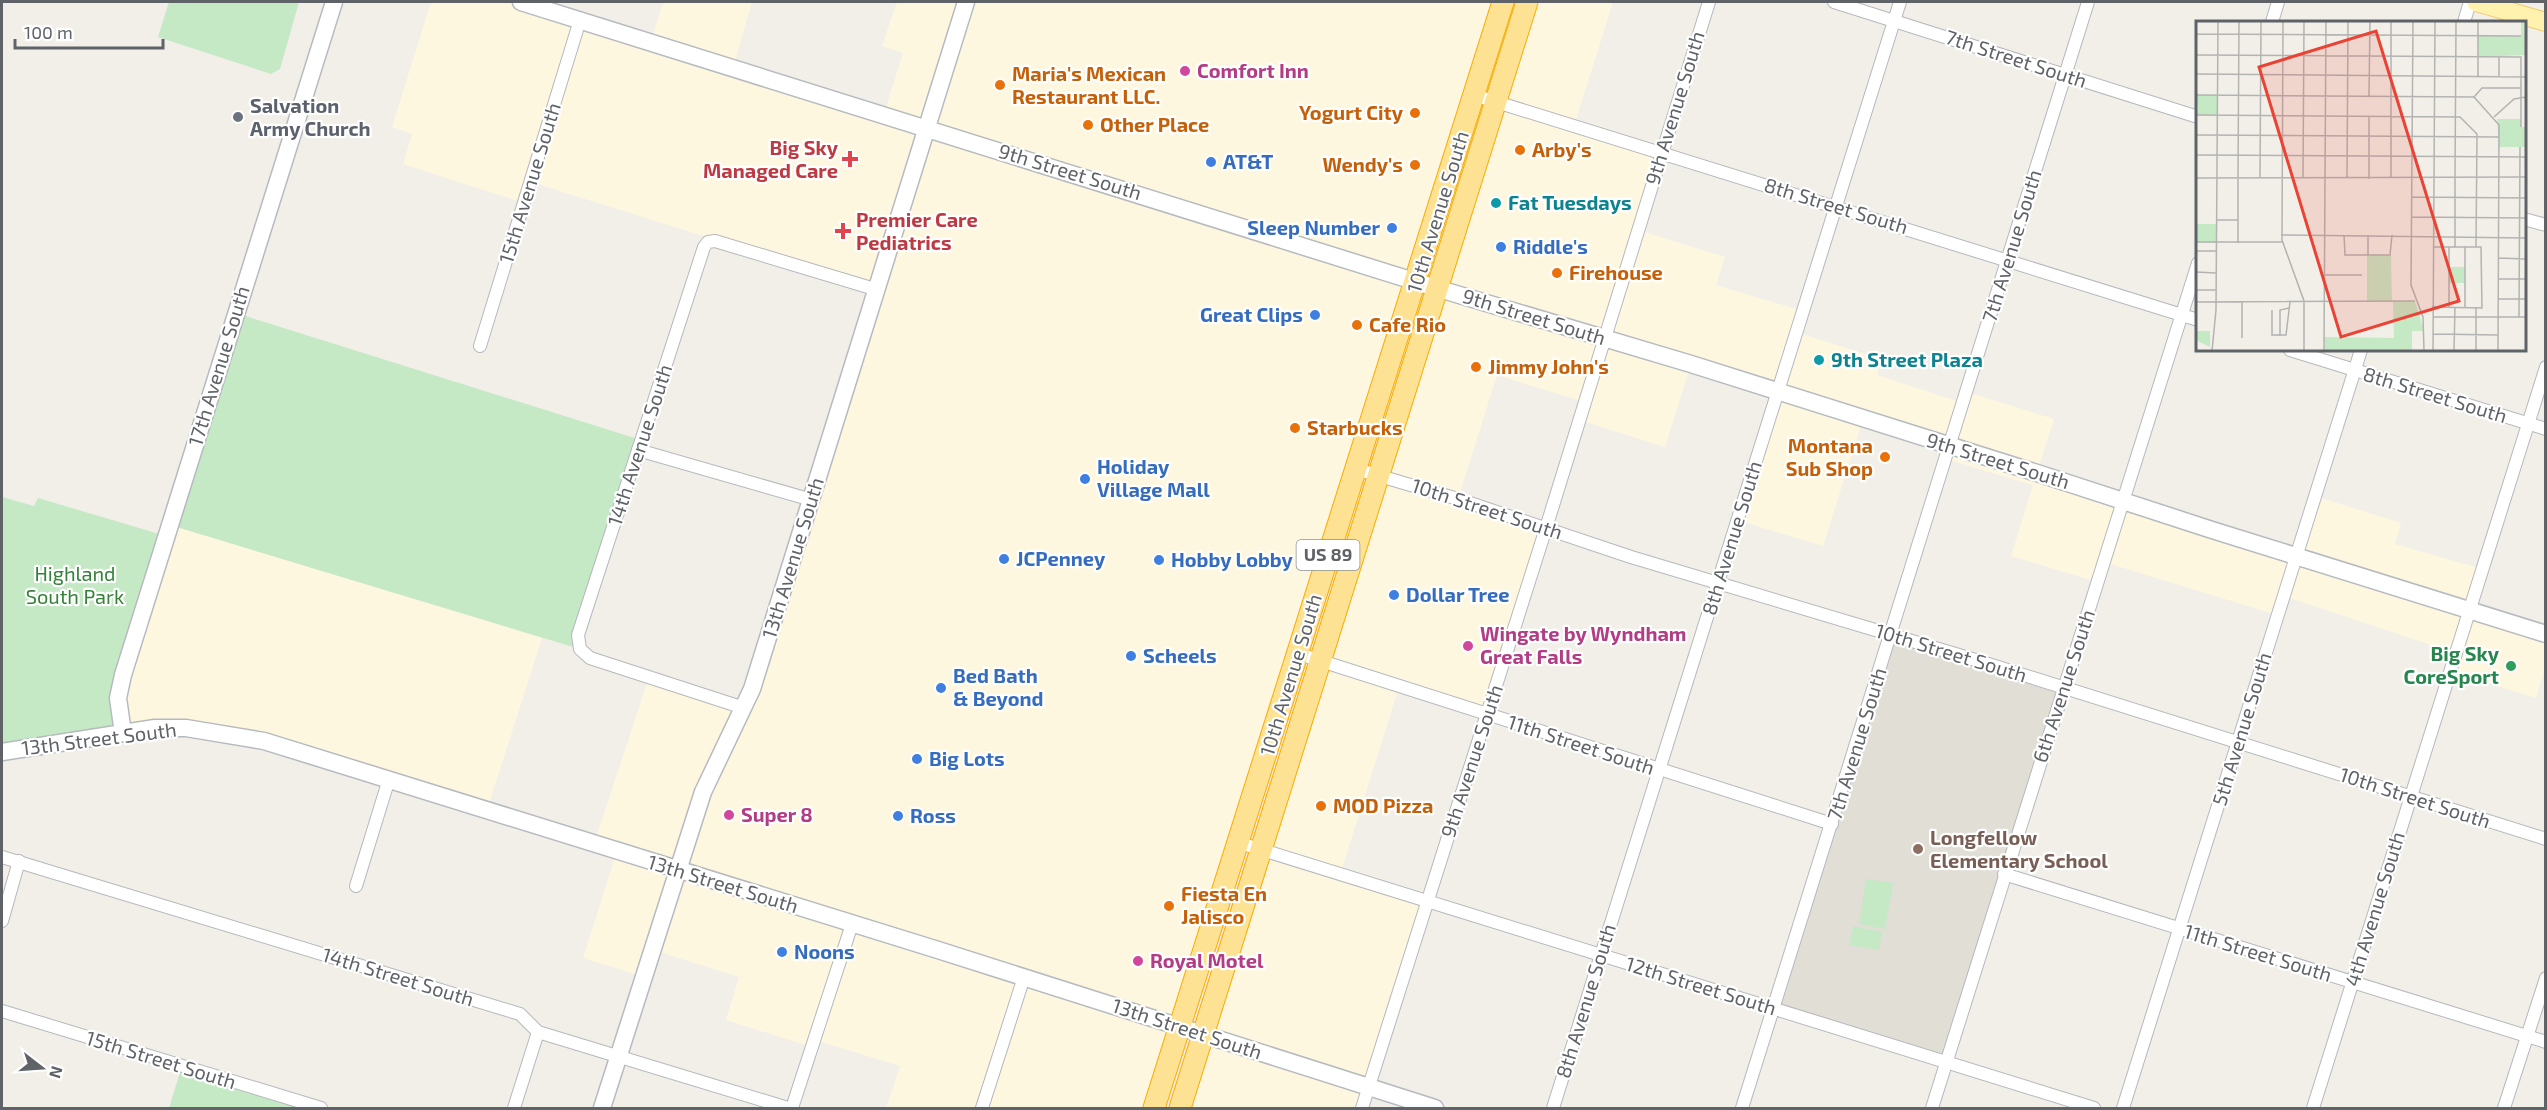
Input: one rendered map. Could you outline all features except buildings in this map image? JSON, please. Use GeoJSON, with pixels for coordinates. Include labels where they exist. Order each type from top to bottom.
{"type":"FeatureCollection","features":[{"type":"Feature","properties":{"kind":"highway","name":"10th Avenue South"},"geometry":{"type":"LineString","coordinates":[[1180,1108],[1379,476],[1474,95],[1503,2]]}},
{"type":"Feature","properties":{"kind":"highway","name":"10th Avenue South"},"geometry":{"type":"LineString","coordinates":[[1154,1108],[1240,843],[1296,653],[1356,469],[1495,102],[1527,2]]}},
{"type":"Feature","properties":{"kind":"main road"},"geometry":{"type":"LineString","coordinates":[[2476,2],[2546,22]]}},
{"type":"Feature","properties":{"kind":"street","name":"17th Avenue South"},"geometry":{"type":"LineString","coordinates":[[123,733],[118,698],[123,675],[334,2]]}},
{"type":"Feature","properties":{"kind":"street","name":"9th Street South"},"geometry":{"type":"LineString","coordinates":[[521,2],[1426,284],[1604,337],[2546,634]]}},
{"type":"Feature","properties":{"kind":"street","name":"13th Avenue South"},"geometry":{"type":"LineString","coordinates":[[602,1108],[703,792],[752,689],[966,2]]}},
{"type":"Feature","properties":{"kind":"street","name":"9th Avenue South"},"geometry":{"type":"LineString","coordinates":[[1362,1108],[1546,528],[1709,2]]}},
{"type":"Feature","properties":{"kind":"street","name":"7th Street South"},"geometry":{"type":"LineString","coordinates":[[1834,2],[2196,116]]}},
{"type":"Feature","properties":{"kind":"street","name":"8th Avenue South"},"geometry":{"type":"LineString","coordinates":[[1552,1108],[1900,2]]}},
{"type":"Feature","properties":{"kind":"street","name":"7th Avenue South"},"geometry":{"type":"LineString","coordinates":[[1743,1108],[2088,2]]}},
{"type":"Feature","properties":{"kind":"street"},"geometry":{"type":"LineString","coordinates":[[2272,21],[2278,2]]}},
{"type":"Feature","properties":{"kind":"street"},"geometry":{"type":"LineString","coordinates":[[2464,21],[2470,2]]}},
{"type":"Feature","properties":{"kind":"street","name":"15th Avenue South"},"geometry":{"type":"LineString","coordinates":[[480,346],[580,20]]}},
{"type":"Feature","properties":{"kind":"street","name":"8th Street South"},"geometry":{"type":"LineString","coordinates":[[1474,95],[2196,319]]}},
{"type":"Feature","properties":{"kind":"street"},"geometry":{"type":"LineString","coordinates":[[2526,220],[2546,225]]}},
{"type":"Feature","properties":{"kind":"street","name":"14th Avenue South"},"geometry":{"type":"LineString","coordinates":[[744,708],[590,658],[580,649],[578,635],[704,247],[708,242],[715,241],[878,290]]}},
{"type":"Feature","properties":{"kind":"street","name":"6th Avenue South"},"geometry":{"type":"LineString","coordinates":[[1932,1108],[2062,687],[2196,269]]}},
{"type":"Feature","properties":{"kind":"street","name":"8th Street South"},"geometry":{"type":"LineString","coordinates":[[2293,351],[2546,429]]}},
{"type":"Feature","properties":{"kind":"street","name":"5th Avenue South"},"geometry":{"type":"LineString","coordinates":[[2123,1108],[2361,351]]}},
{"type":"Feature","properties":{"kind":"street","name":"4th Avenue South"},"geometry":{"type":"LineString","coordinates":[[2313,1108],[2546,367]]}},
{"type":"Feature","properties":{"kind":"street"},"geometry":{"type":"LineString","coordinates":[[638,450],[812,500]]}},
{"type":"Feature","properties":{"kind":"street","name":"10th Street South"},"geometry":{"type":"LineString","coordinates":[[1356,469],[1631,557],[1891,634],[2546,839]]}},
{"type":"Feature","properties":{"kind":"street","name":"11th Street South"},"geometry":{"type":"LineString","coordinates":[[1296,653],[1832,824]]}},
{"type":"Feature","properties":{"kind":"street","name":"13th Street South"},"geometry":{"type":"LineString","coordinates":[[2,752],[155,728],[219,732],[264,741],[1181,1026],[1435,1108]]}},
{"type":"Feature","properties":{"kind":"street"},"geometry":{"type":"LineString","coordinates":[[356,886],[389,779]]}},
{"type":"Feature","properties":{"kind":"street","name":"12th Street South"},"geometry":{"type":"LineString","coordinates":[[1240,843],[2094,1108]]}},
{"type":"Feature","properties":{"kind":"street","name":"14th Street South"},"geometry":{"type":"LineString","coordinates":[[2,857],[520,1014],[537,1032],[790,1108]]}},
{"type":"Feature","properties":{"kind":"street"},"geometry":{"type":"LineString","coordinates":[[2,921],[19,861]]}},
{"type":"Feature","properties":{"kind":"street","name":"11th Street South"},"geometry":{"type":"LineString","coordinates":[[2004,874],[2546,1042]]}},
{"type":"Feature","properties":{"kind":"street"},"geometry":{"type":"LineString","coordinates":[[790,1108],[852,924]]}},
{"type":"Feature","properties":{"kind":"street"},"geometry":{"type":"LineString","coordinates":[[981,1108],[1024,977]]}},
{"type":"Feature","properties":{"kind":"street"},"geometry":{"type":"LineString","coordinates":[[2504,1108],[2546,978]]}},
{"type":"Feature","properties":{"kind":"street","name":"15th Street South"},"geometry":{"type":"LineString","coordinates":[[2,1011],[321,1108]]}},
{"type":"Feature","properties":{"kind":"street"},"geometry":{"type":"LineString","coordinates":[[514,1108],[537,1032]]}},
{"type":"Feature","properties":{"kind":"shaded area"},"geometry":{"type":"Polygon","coordinates":[[[431,2],[540,2],[651,41],[663,2],[752,2],[733,67],[884,114],[903,53],[882,46],[897,2],[1503,2],[1154,1108],[886,1108],[900,1066],[815,1040],[812,1047],[726,1020],[739,977],[653,950],[644,977],[583,958],[617,851],[594,844],[649,677],[744,708],[876,290],[531,182],[524,203],[403,164],[412,134],[392,127],[431,2]]]}},
{"type":"Feature","properties":{"kind":"shaded area"},"geometry":{"type":"Polygon","coordinates":[[[1527,2],[1613,2],[1574,126],[1662,153],[1638,230],[1725,257],[1716,285],[1803,311],[1796,332],[1881,359],[1877,375],[1963,403],[1967,392],[2054,419],[2037,472],[2295,556],[2315,496],[2401,523],[2395,544],[2482,569],[2469,610],[2545,634],[2545,668],[2536,698],[2449,671],[2455,653],[2284,596],[2277,615],[2104,562],[2097,582],[2011,556],[2033,485],[1946,459],[1950,447],[1863,419],[1823,546],[1737,520],[1777,392],[1691,364],[1665,447],[1579,420],[1584,402],[1497,375],[1458,499],[1546,528],[1486,715],[1399,687],[1341,872],[1428,900],[1362,1108],[1180,1108],[1527,2]]]}},
{"type":"Feature","properties":{"kind":"shaded area"},"geometry":{"type":"Polygon","coordinates":[[[170,525],[542,638],[487,810],[219,732],[123,733],[123,675],[170,525]]]}},
{"type":"Feature","properties":{"kind":"shaded area","name":"Longfellow Elementary School"},"geometry":{"type":"Polygon","coordinates":[[[1891,634],[2063,687],[1946,1063],[1774,1009],[1891,634]]]}},
{"type":"Feature","properties":{"kind":"green space"},"geometry":{"type":"Polygon","coordinates":[[[169,2],[299,2],[280,69],[271,74],[158,37],[169,2]]]}},
{"type":"Feature","properties":{"kind":"green space"},"geometry":{"type":"Polygon","coordinates":[[[236,313],[641,440],[580,649],[170,525],[236,313]]]}},
{"type":"Feature","properties":{"kind":"green space","name":"Highland South Park"},"geometry":{"type":"Polygon","coordinates":[[[2,497],[34,506],[38,498],[166,536],[123,675],[123,733],[2,752],[2,497]]]}},
{"type":"Feature","properties":{"kind":"green space"},"geometry":{"type":"Polygon","coordinates":[[[1866,879],[1893,883],[1885,929],[1859,924],[1866,879]]]}},
{"type":"Feature","properties":{"kind":"green space"},"geometry":{"type":"Polygon","coordinates":[[[1853,926],[1882,932],[1879,950],[1849,945],[1853,926]]]}},
{"type":"Feature","properties":{"kind":"green space"},"geometry":{"type":"Polygon","coordinates":[[[182,1066],[321,1108],[169,1108],[182,1066]]]}},
{"type":"Feature","properties":{"kind":"place","name":"Comfort Inn"},"geometry":{"type":"Point","coordinates":[1185,71]}},
{"type":"Feature","properties":{"kind":"place","name":"Maria's Mexican Restaurant LLC."},"geometry":{"type":"Point","coordinates":[1000,85]}},
{"type":"Feature","properties":{"kind":"place","name":"Yogurt City"},"geometry":{"type":"Point","coordinates":[1415,113]}},
{"type":"Feature","properties":{"kind":"place","name":"Salvation Army Church"},"geometry":{"type":"Point","coordinates":[238,117]}},
{"type":"Feature","properties":{"kind":"place","name":"Other Place"},"geometry":{"type":"Point","coordinates":[1088,125]}},
{"type":"Feature","properties":{"kind":"place","name":"Arby's"},"geometry":{"type":"Point","coordinates":[1520,150]}},
{"type":"Feature","properties":{"kind":"place","name":"Big Sky Managed Care"},"geometry":{"type":"Point","coordinates":[850,159]}},
{"type":"Feature","properties":{"kind":"place","name":"AT&T"},"geometry":{"type":"Point","coordinates":[1211,162]}},
{"type":"Feature","properties":{"kind":"place","name":"Wendy's"},"geometry":{"type":"Point","coordinates":[1415,165]}},
{"type":"Feature","properties":{"kind":"place","name":"Fat Tuesdays"},"geometry":{"type":"Point","coordinates":[1496,203]}},
{"type":"Feature","properties":{"kind":"place","name":"Sleep Number"},"geometry":{"type":"Point","coordinates":[1392,228]}},
{"type":"Feature","properties":{"kind":"place","name":"Premier Care Pediatrics"},"geometry":{"type":"Point","coordinates":[843,231]}},
{"type":"Feature","properties":{"kind":"place","name":"Riddle's"},"geometry":{"type":"Point","coordinates":[1501,247]}},
{"type":"Feature","properties":{"kind":"place","name":"Firehouse"},"geometry":{"type":"Point","coordinates":[1557,273]}},
{"type":"Feature","properties":{"kind":"place","name":"Great Clips"},"geometry":{"type":"Point","coordinates":[1315,315]}},
{"type":"Feature","properties":{"kind":"place","name":"Cafe Rio"},"geometry":{"type":"Point","coordinates":[1357,325]}},
{"type":"Feature","properties":{"kind":"place","name":"9th Street Plaza"},"geometry":{"type":"Point","coordinates":[1819,360]}},
{"type":"Feature","properties":{"kind":"place","name":"Jimmy John's"},"geometry":{"type":"Point","coordinates":[1476,367]}},
{"type":"Feature","properties":{"kind":"place","name":"Starbucks"},"geometry":{"type":"Point","coordinates":[1295,428]}},
{"type":"Feature","properties":{"kind":"place","name":"Montana Sub Shop"},"geometry":{"type":"Point","coordinates":[1885,457]}},
{"type":"Feature","properties":{"kind":"place","name":"Holiday Village Mall"},"geometry":{"type":"Point","coordinates":[1085,479]}},
{"type":"Feature","properties":{"kind":"place","name":"JCPenney"},"geometry":{"type":"Point","coordinates":[1004,559]}},
{"type":"Feature","properties":{"kind":"place","name":"Hobby Lobby"},"geometry":{"type":"Point","coordinates":[1159,560]}},
{"type":"Feature","properties":{"kind":"place","name":"Dollar Tree"},"geometry":{"type":"Point","coordinates":[1394,595]}},
{"type":"Feature","properties":{"kind":"place","name":"Wingate by Wyndham Great Falls"},"geometry":{"type":"Point","coordinates":[1468,646]}},
{"type":"Feature","properties":{"kind":"place","name":"Scheels"},"geometry":{"type":"Point","coordinates":[1131,656]}},
{"type":"Feature","properties":{"kind":"place","name":"Big Sky CoreSport"},"geometry":{"type":"Point","coordinates":[2511,666]}},
{"type":"Feature","properties":{"kind":"place","name":"Bed Bath & Beyond"},"geometry":{"type":"Point","coordinates":[941,688]}},
{"type":"Feature","properties":{"kind":"place","name":"Big Lots"},"geometry":{"type":"Point","coordinates":[917,759]}},
{"type":"Feature","properties":{"kind":"place","name":"MOD Pizza"},"geometry":{"type":"Point","coordinates":[1321,806]}},
{"type":"Feature","properties":{"kind":"place","name":"Super 8"},"geometry":{"type":"Point","coordinates":[729,815]}},
{"type":"Feature","properties":{"kind":"place","name":"Ross"},"geometry":{"type":"Point","coordinates":[898,816]}},
{"type":"Feature","properties":{"kind":"place","name":"Longfellow Elementary School"},"geometry":{"type":"Point","coordinates":[1918,849]}},
{"type":"Feature","properties":{"kind":"place","name":"Fiesta En Jalisco"},"geometry":{"type":"Point","coordinates":[1169,906]}},
{"type":"Feature","properties":{"kind":"place","name":"Noons"},"geometry":{"type":"Point","coordinates":[782,952]}},
{"type":"Feature","properties":{"kind":"place","name":"Royal Motel"},"geometry":{"type":"Point","coordinates":[1138,961]}}]}
